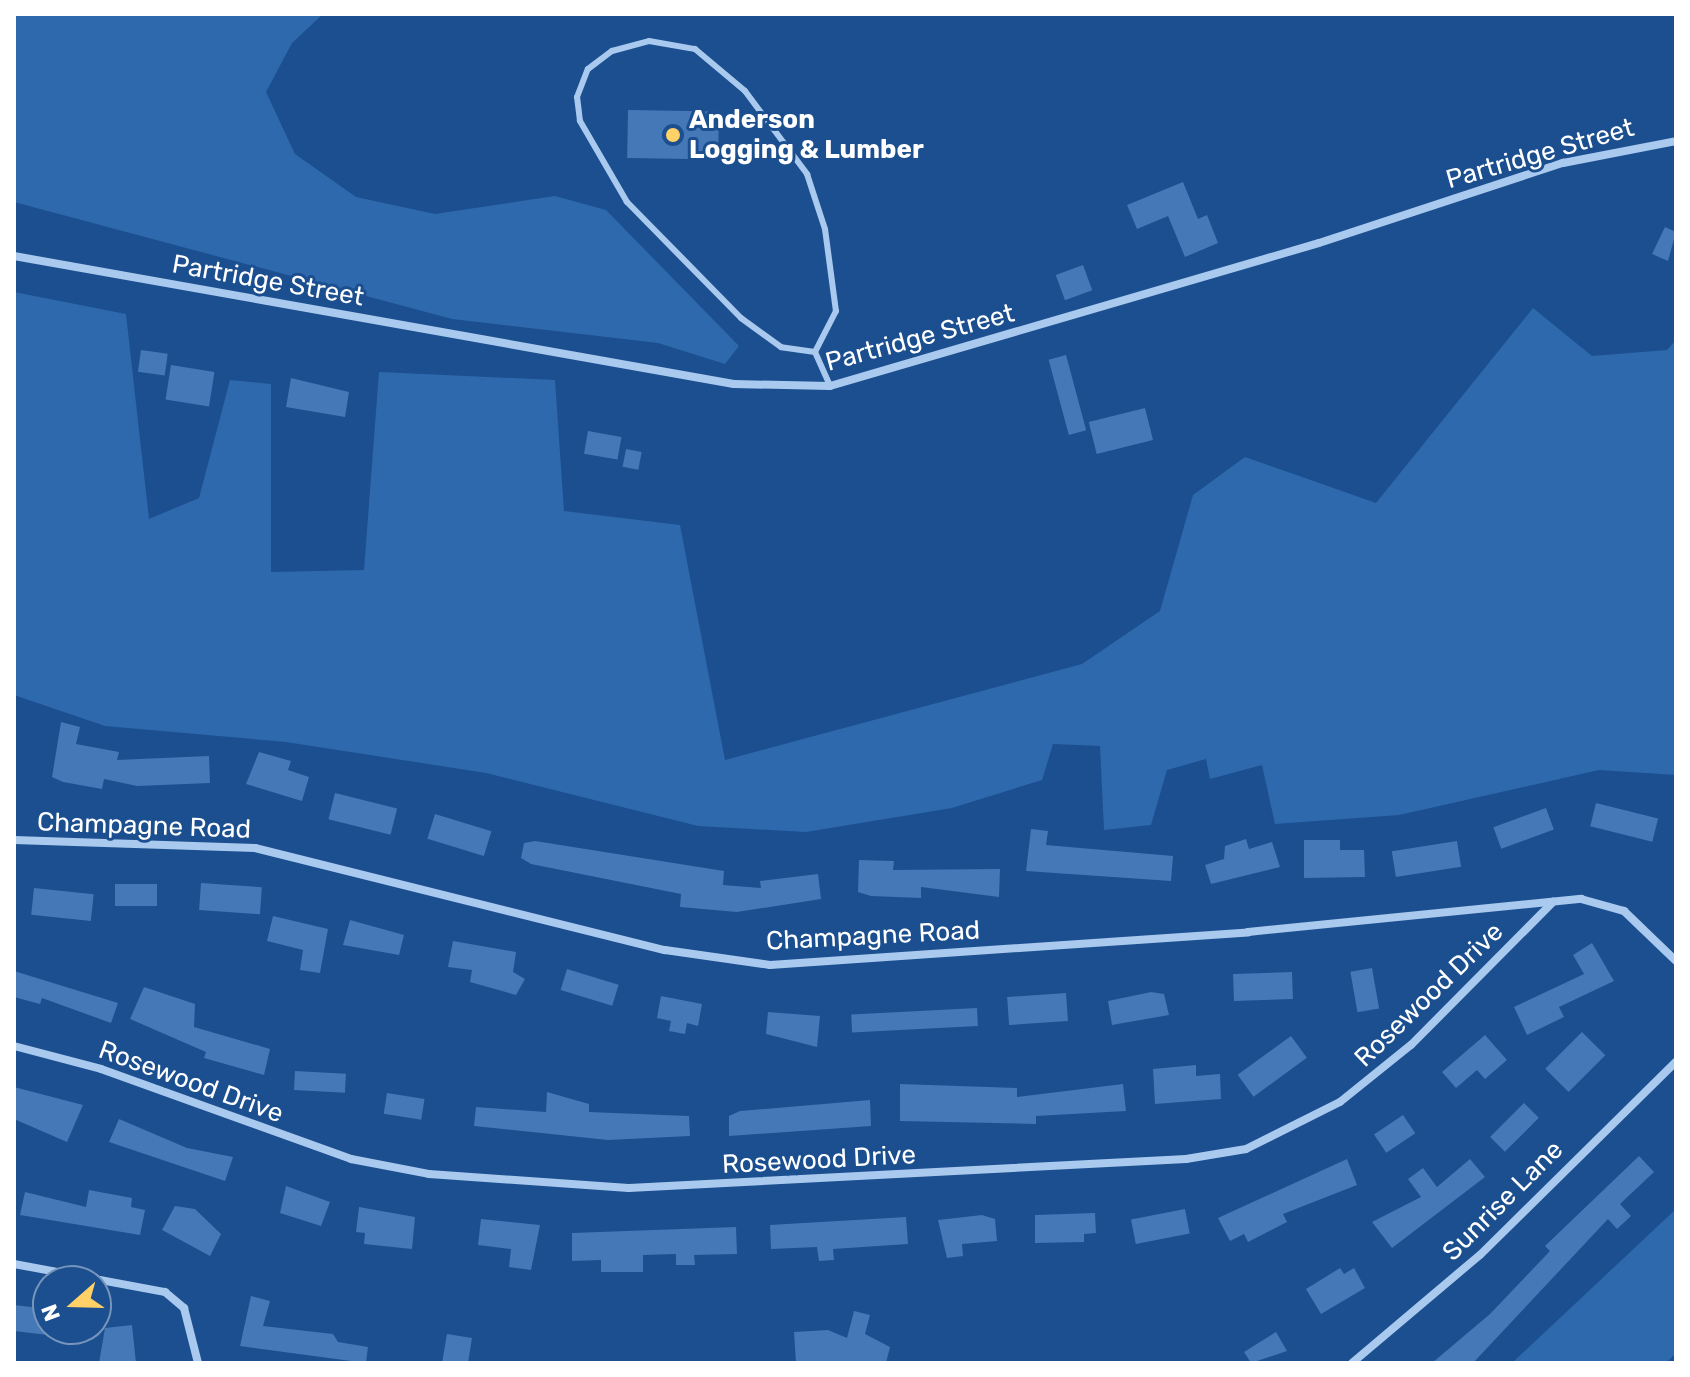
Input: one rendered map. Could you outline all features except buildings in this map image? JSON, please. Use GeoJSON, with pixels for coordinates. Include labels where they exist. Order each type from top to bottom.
{"type":"FeatureCollection","features":[{"type":"Feature","properties":{"kind":"street","name":"Partridge Street"},"geometry":{"type":"LineString","coordinates":[[14,256],[734,384],[830,386],[1319,243],[1563,163],[1676,141]]}},
{"type":"Feature","properties":{"kind":"street","name":"Champagne Road"},"geometry":{"type":"LineString","coordinates":[[14,840],[255,848],[665,950],[770,965],[1248,932],[1553,901],[1595,900],[1624,911],[1676,961]]}},
{"type":"Feature","properties":{"kind":"street","name":"Rosewood Drive"},"geometry":{"type":"LineString","coordinates":[[14,1046],[101,1069],[351,1159],[429,1174],[629,1188],[1186,1159],[1246,1149],[1340,1102],[1411,1045],[1553,901]]}},
{"type":"Feature","properties":{"kind":"street","name":"Sunrise Lane"},"geometry":{"type":"LineString","coordinates":[[1352,1363],[1480,1255],[1676,1062]]}},
{"type":"Feature","properties":{"kind":"street"},"geometry":{"type":"LineString","coordinates":[[14,1264],[165,1292],[184,1308],[198,1363]]}},
{"type":"Feature","properties":{"kind":"lane"},"geometry":{"type":"LineString","coordinates":[[649,41],[695,49],[745,91],[807,174],[825,229],[836,311],[815,352],[781,347],[741,318],[627,202],[580,121],[577,97],[588,69],[612,51],[649,41]]}},
{"type":"Feature","properties":{"kind":"lane"},"geometry":{"type":"LineString","coordinates":[[815,352],[830,386]]}},
{"type":"Feature","properties":{"kind":"shaded area"},"geometry":{"type":"Polygon","coordinates":[[[14,14],[323,14],[292,43],[266,92],[295,154],[356,197],[435,214],[555,196],[606,210],[739,346],[725,364],[658,343],[452,319],[14,202],[14,14]]]}},
{"type":"Feature","properties":{"kind":"shaded area"},"geometry":{"type":"Polygon","coordinates":[[[14,292],[126,314],[149,519],[199,498],[230,380],[271,384],[271,572],[364,570],[379,372],[555,380],[564,511],[680,525],[725,760],[1082,664],[1160,611],[1193,495],[1245,457],[1376,503],[1533,308],[1592,356],[1667,350],[1676,340],[1676,775],[1599,770],[1399,815],[1275,824],[1262,765],[1210,779],[1206,759],[1167,770],[1151,825],[1104,830],[1100,746],[1053,744],[1042,780],[952,808],[806,832],[698,826],[486,773],[286,742],[105,726],[14,695],[14,292]]]}},
{"type":"Feature","properties":{"kind":"shaded area"},"geometry":{"type":"Polygon","coordinates":[[[1676,1209],[1676,1353],[1666,1363],[1512,1363],[1676,1209]]]}},
{"type":"Feature","properties":{"kind":"place","name":"Anderson Logging & Lumber"},"geometry":{"type":"Point","coordinates":[673,135]}}]}
